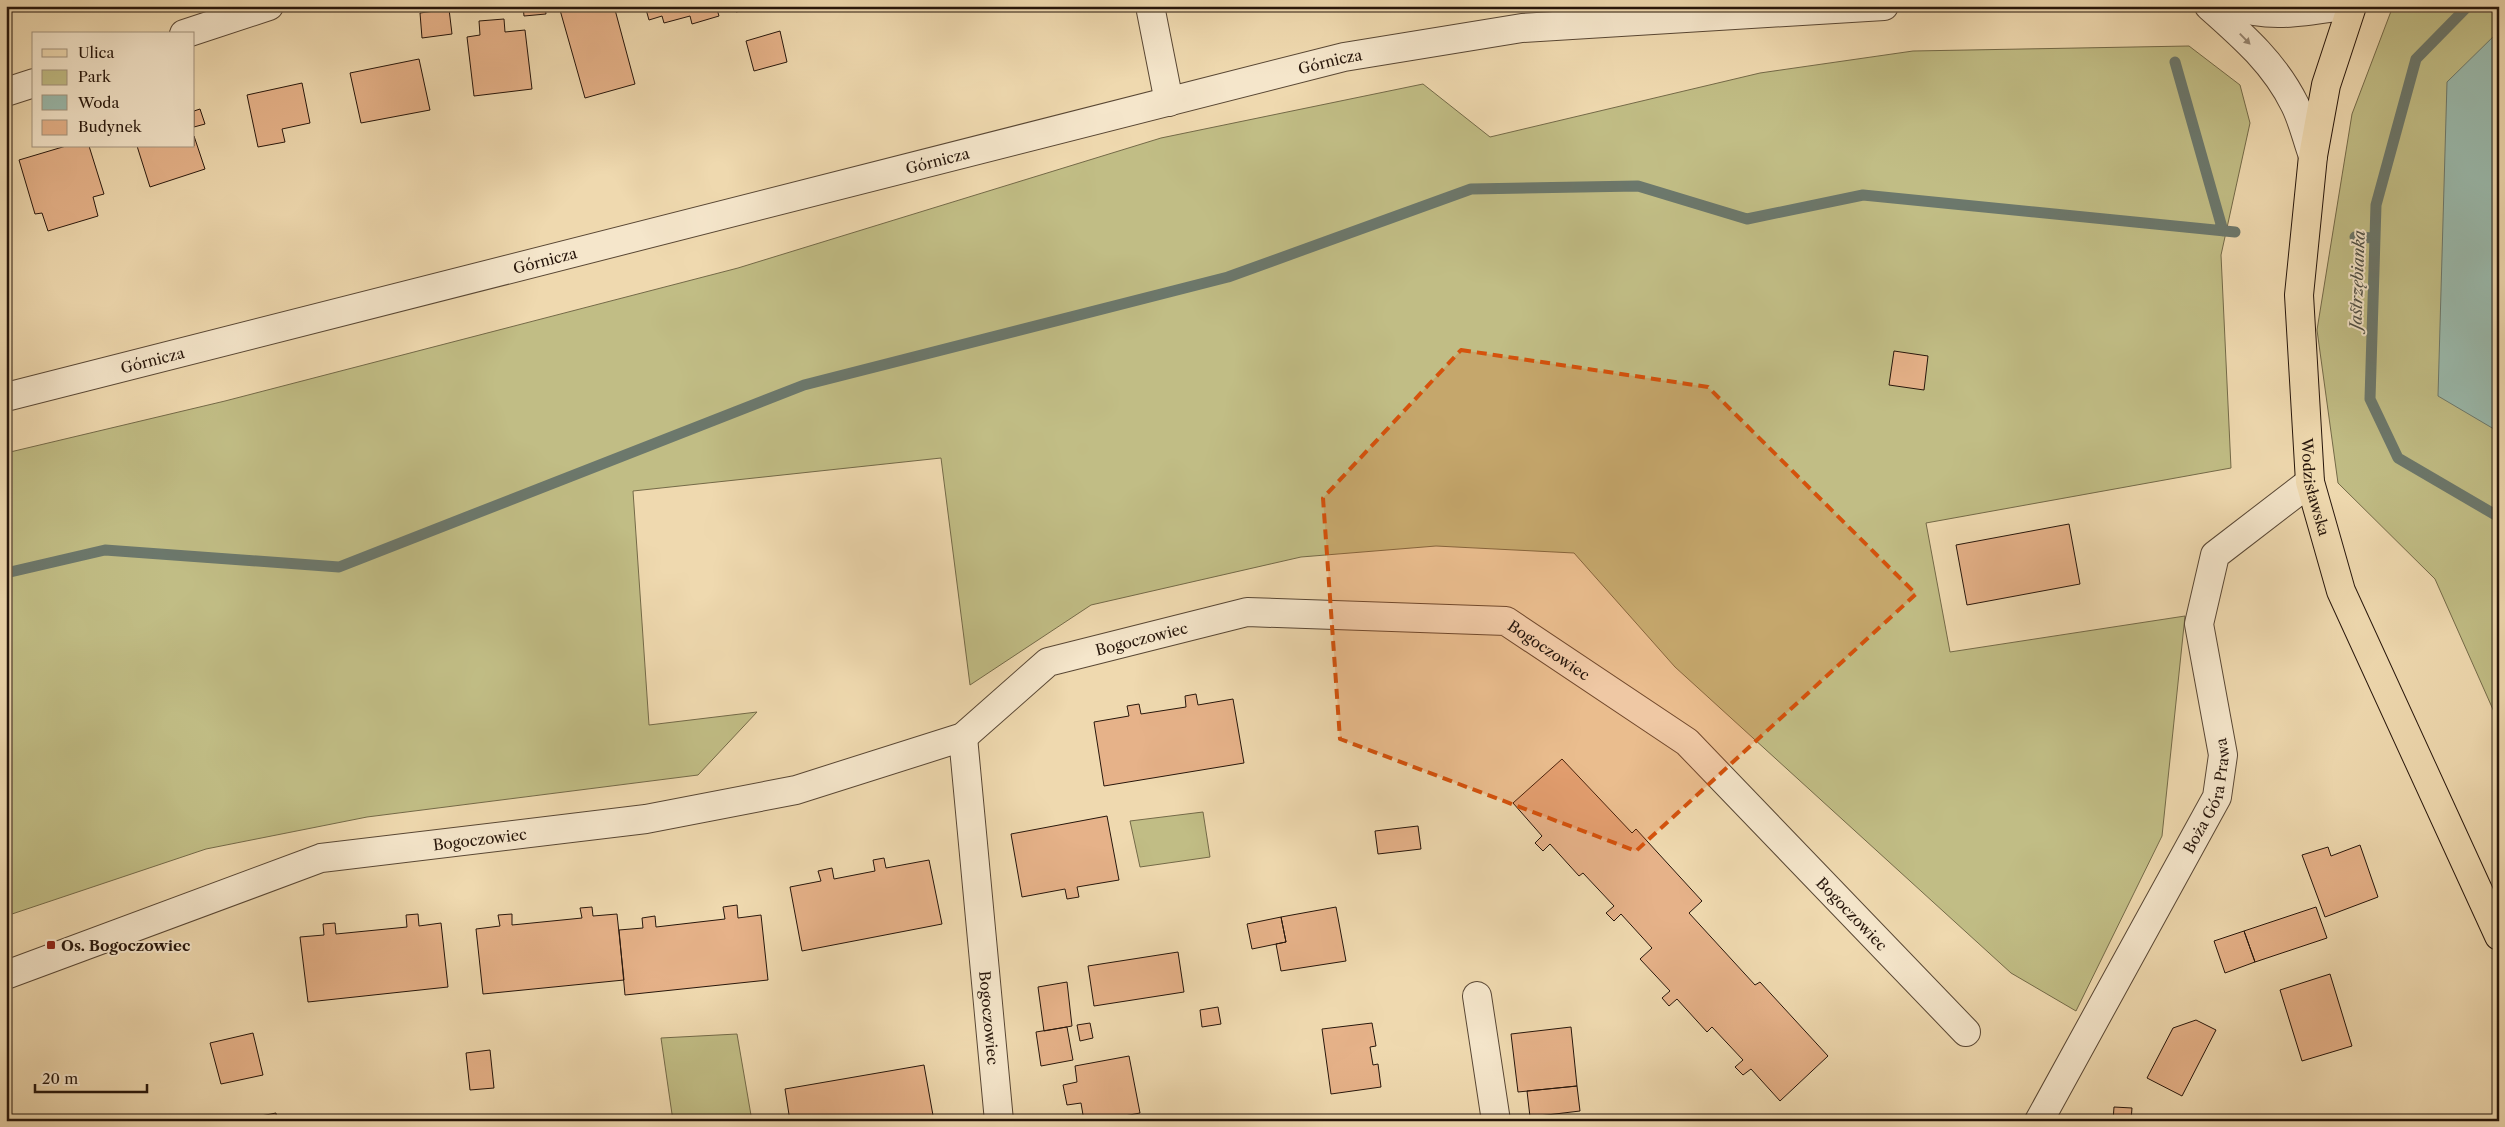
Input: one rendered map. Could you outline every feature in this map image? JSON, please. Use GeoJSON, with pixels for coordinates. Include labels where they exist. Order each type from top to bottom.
{"type":"FeatureCollection","features":[{"type":"Feature","properties":{"kind":"main road","name":"Wodzisławska"},"geometry":{"type":"LineString","coordinates":[[2352,6],[2326,85],[2313,156],[2299,295],[2310,482],[2341,591],[2490,900],[2499,936]]}},
{"type":"Feature","properties":{"kind":"street"},"geometry":{"type":"LineString","coordinates":[[190,32],[269,6]]}},
{"type":"Feature","properties":{"kind":"street"},"geometry":{"type":"LineString","coordinates":[[1150,6],[1169,102]]}},
{"type":"Feature","properties":{"kind":"street","name":"Górnicza"},"geometry":{"type":"LineString","coordinates":[[6,397],[1344,57],[1522,28],[1884,6]]}},
{"type":"Feature","properties":{"kind":"street"},"geometry":{"type":"LineString","coordinates":[[2209,6],[2239,33],[2275,70],[2296,106],[2313,156]]}},
{"type":"Feature","properties":{"kind":"street"},"geometry":{"type":"LineString","coordinates":[[2236,6],[2247,10],[2290,13],[2342,6]]}},
{"type":"Feature","properties":{"kind":"street"},"geometry":{"type":"LineString","coordinates":[[6,92],[32,84]]}},
{"type":"Feature","properties":{"kind":"street","name":"Boża Góra Prawa"},"geometry":{"type":"LineString","coordinates":[[2039,1121],[2217,797],[2223,755],[2199,624],[2215,555],[2310,482]]}},
{"type":"Feature","properties":{"kind":"street","name":"Bogoczowiec"},"geometry":{"type":"LineString","coordinates":[[6,975],[321,858],[646,819],[796,790],[964,736],[1048,662],[1247,612],[1506,621],[1687,742],[1966,1032]]}},
{"type":"Feature","properties":{"kind":"street","name":"Bogoczowiec"},"geometry":{"type":"LineString","coordinates":[[964,736],[1000,1121]]}},
{"type":"Feature","properties":{"kind":"street"},"geometry":{"type":"LineString","coordinates":[[1477,996],[1496,1121]]}},
{"type":"Feature","properties":{"kind":"highlighted area"},"geometry":{"type":"Polygon","coordinates":[[[1461,350],[1708,387],[1916,594],[1636,851],[1340,739],[1323,498],[1461,350]]]}},
{"type":"Feature","properties":{"kind":"green space"},"geometry":{"type":"Polygon","coordinates":[[[2393,6],[2499,6],[2499,723],[2435,579],[2338,483],[2317,330],[2352,114],[2393,6]]]}},
{"type":"Feature","properties":{"kind":"green space"},"geometry":{"type":"Polygon","coordinates":[[[2189,46],[2240,85],[2250,123],[2221,255],[2231,468],[1926,523],[1950,652],[2185,616],[2162,836],[2076,1011],[2011,973],[1675,667],[1574,553],[1436,546],[1301,557],[1091,605],[970,685],[941,458],[633,491],[649,725],[757,712],[698,775],[367,817],[206,849],[6,916],[6,453],[225,401],[738,268],[1161,138],[1423,84],[1490,137],[1760,73],[1913,51],[2189,46]]]}},
{"type":"Feature","properties":{"kind":"green space"},"geometry":{"type":"Polygon","coordinates":[[[1203,812],[1210,857],[1140,867],[1130,821],[1203,812]]]}},
{"type":"Feature","properties":{"kind":"green space"},"geometry":{"type":"Polygon","coordinates":[[[737,1034],[752,1121],[673,1121],[661,1038],[737,1034]]]}},
{"type":"Feature","properties":{"kind":"green space"},"geometry":{"type":"Polygon","coordinates":[[[6,1067],[12,1121],[6,1121],[6,1067]]]}},
{"type":"Feature","properties":{"kind":"water"},"geometry":{"type":"Polygon","coordinates":[[[2499,31],[2499,432],[2438,396],[2447,82],[2499,31]]]}},
{"type":"Feature","properties":{"kind":"building"},"geometry":{"type":"Polygon","coordinates":[[[523,6],[545,6],[546,14],[524,16],[523,6]]]}},
{"type":"Feature","properties":{"kind":"building"},"geometry":{"type":"Polygon","coordinates":[[[572,6],[614,6],[635,84],[585,98],[560,10],[572,6]]]}},
{"type":"Feature","properties":{"kind":"building"},"geometry":{"type":"Polygon","coordinates":[[[645,6],[716,6],[719,16],[692,24],[690,16],[664,23],[662,16],[649,20],[645,6]]]}},
{"type":"Feature","properties":{"kind":"building"},"geometry":{"type":"Polygon","coordinates":[[[734,6],[752,6],[753,8],[736,12],[734,6]]]}},
{"type":"Feature","properties":{"kind":"building"},"geometry":{"type":"Polygon","coordinates":[[[449,9],[452,34],[422,38],[420,13],[449,9]]]}},
{"type":"Feature","properties":{"kind":"building"},"geometry":{"type":"Polygon","coordinates":[[[504,19],[505,32],[525,30],[532,89],[474,96],[467,37],[480,35],[479,21],[504,19]]]}},
{"type":"Feature","properties":{"kind":"building"},"geometry":{"type":"Polygon","coordinates":[[[780,31],[787,62],[754,71],[746,41],[780,31]]]}},
{"type":"Feature","properties":{"kind":"building"},"geometry":{"type":"Polygon","coordinates":[[[419,59],[430,110],[361,123],[350,73],[419,59]]]}},
{"type":"Feature","properties":{"kind":"building"},"geometry":{"type":"Polygon","coordinates":[[[302,83],[310,123],[282,129],[285,142],[258,147],[247,95],[302,83]]]}},
{"type":"Feature","properties":{"kind":"building"},"geometry":{"type":"Polygon","coordinates":[[[200,109],[205,124],[195,127],[195,111],[200,109]]]}},
{"type":"Feature","properties":{"kind":"building"},"geometry":{"type":"Polygon","coordinates":[[[195,139],[205,169],[150,187],[138,148],[195,148],[195,139]]]}},
{"type":"Feature","properties":{"kind":"building"},"geometry":{"type":"Polygon","coordinates":[[[59,148],[90,148],[104,194],[93,197],[98,216],[48,231],[42,213],[35,214],[19,160],[59,148]]]}},
{"type":"Feature","properties":{"kind":"building"},"geometry":{"type":"Polygon","coordinates":[[[1894,351],[1928,356],[1924,390],[1889,385],[1894,351]]]}},
{"type":"Feature","properties":{"kind":"building"},"geometry":{"type":"Polygon","coordinates":[[[2069,524],[2080,584],[1967,605],[1956,545],[2069,524]]]}},
{"type":"Feature","properties":{"kind":"building"},"geometry":{"type":"Polygon","coordinates":[[[1196,694],[1198,705],[1233,699],[1244,763],[1104,786],[1094,722],[1129,716],[1127,706],[1139,704],[1141,714],[1186,707],[1185,696],[1196,694]]]}},
{"type":"Feature","properties":{"kind":"building"},"geometry":{"type":"Polygon","coordinates":[[[1562,759],[1632,833],[1636,829],[1702,901],[1689,913],[1755,985],[1760,982],[1828,1056],[1780,1101],[1751,1069],[1743,1075],[1735,1067],[1743,1060],[1712,1027],[1707,1032],[1677,999],[1669,1006],[1662,998],[1670,991],[1640,959],[1652,948],[1621,914],[1614,921],[1606,913],[1614,906],[1583,873],[1579,876],[1550,844],[1543,851],[1535,843],[1542,836],[1513,803],[1562,759]]]}},
{"type":"Feature","properties":{"kind":"building"},"geometry":{"type":"Polygon","coordinates":[[[1107,816],[1119,880],[1077,887],[1079,897],[1067,899],[1065,889],[1022,897],[1011,834],[1107,816]]]}},
{"type":"Feature","properties":{"kind":"building"},"geometry":{"type":"Polygon","coordinates":[[[1418,826],[1421,849],[1378,854],[1375,831],[1418,826]]]}},
{"type":"Feature","properties":{"kind":"building"},"geometry":{"type":"Polygon","coordinates":[[[2360,845],[2378,897],[2325,917],[2302,855],[2328,847],[2331,856],[2360,845]]]}},
{"type":"Feature","properties":{"kind":"building"},"geometry":{"type":"Polygon","coordinates":[[[884,858],[886,868],[929,860],[942,924],[802,951],[790,887],[821,881],[818,871],[832,868],[834,879],[875,871],[873,860],[884,858]]]}},
{"type":"Feature","properties":{"kind":"building"},"geometry":{"type":"Polygon","coordinates":[[[737,905],[738,918],[761,915],[768,980],[625,995],[619,930],[643,928],[642,918],[655,916],[656,927],[725,919],[723,907],[737,905]]]}},
{"type":"Feature","properties":{"kind":"building"},"geometry":{"type":"Polygon","coordinates":[[[592,907],[593,916],[617,914],[624,980],[483,994],[476,929],[500,926],[498,915],[512,914],[512,925],[582,918],[580,908],[592,907]]]}},
{"type":"Feature","properties":{"kind":"building"},"geometry":{"type":"Polygon","coordinates":[[[1336,907],[1346,961],[1281,971],[1276,944],[1286,942],[1281,917],[1336,907]]]}},
{"type":"Feature","properties":{"kind":"building"},"geometry":{"type":"Polygon","coordinates":[[[2316,907],[2327,938],[2255,962],[2244,931],[2316,907]]]}},
{"type":"Feature","properties":{"kind":"building"},"geometry":{"type":"Polygon","coordinates":[[[418,914],[419,926],[441,923],[448,987],[308,1002],[300,937],[324,935],[323,924],[335,923],[336,934],[407,927],[406,915],[418,914]]]}},
{"type":"Feature","properties":{"kind":"building"},"geometry":{"type":"Polygon","coordinates":[[[1281,917],[1286,942],[1252,949],[1247,924],[1281,917]]]}},
{"type":"Feature","properties":{"kind":"building"},"geometry":{"type":"Polygon","coordinates":[[[2244,931],[2255,962],[2225,973],[2214,941],[2244,931]]]}},
{"type":"Feature","properties":{"kind":"building"},"geometry":{"type":"Polygon","coordinates":[[[1178,952],[1184,992],[1094,1006],[1088,966],[1178,952]]]}},
{"type":"Feature","properties":{"kind":"building"},"geometry":{"type":"Polygon","coordinates":[[[2330,974],[2352,1046],[2302,1061],[2280,990],[2330,974]]]}},
{"type":"Feature","properties":{"kind":"building"},"geometry":{"type":"Polygon","coordinates":[[[1067,982],[1072,1026],[1044,1031],[1038,987],[1067,982]]]}},
{"type":"Feature","properties":{"kind":"building"},"geometry":{"type":"Polygon","coordinates":[[[1218,1007],[1221,1024],[1202,1027],[1200,1010],[1218,1007]]]}},
{"type":"Feature","properties":{"kind":"building"},"geometry":{"type":"Polygon","coordinates":[[[2196,1020],[2216,1030],[2182,1096],[2147,1078],[2173,1028],[2196,1020]]]}},
{"type":"Feature","properties":{"kind":"building"},"geometry":{"type":"Polygon","coordinates":[[[1090,1023],[1093,1038],[1080,1041],[1077,1025],[1090,1023]]]}},
{"type":"Feature","properties":{"kind":"building"},"geometry":{"type":"Polygon","coordinates":[[[1372,1023],[1376,1046],[1370,1047],[1373,1065],[1378,1064],[1381,1087],[1331,1094],[1322,1029],[1372,1023]]]}},
{"type":"Feature","properties":{"kind":"building"},"geometry":{"type":"Polygon","coordinates":[[[1067,1027],[1073,1060],[1041,1066],[1036,1032],[1067,1027]]]}},
{"type":"Feature","properties":{"kind":"building"},"geometry":{"type":"Polygon","coordinates":[[[1571,1027],[1577,1086],[1518,1092],[1511,1034],[1571,1027]]]}},
{"type":"Feature","properties":{"kind":"building"},"geometry":{"type":"Polygon","coordinates":[[[253,1033],[263,1075],[221,1084],[210,1043],[253,1033]]]}},
{"type":"Feature","properties":{"kind":"building"},"geometry":{"type":"Polygon","coordinates":[[[490,1050],[494,1088],[470,1090],[466,1053],[490,1050]]]}},
{"type":"Feature","properties":{"kind":"building"},"geometry":{"type":"Polygon","coordinates":[[[1129,1056],[1140,1113],[1098,1121],[1084,1121],[1081,1103],[1067,1105],[1063,1085],[1077,1082],[1075,1066],[1129,1056]]]}},
{"type":"Feature","properties":{"kind":"building"},"geometry":{"type":"Polygon","coordinates":[[[924,1065],[934,1121],[790,1121],[785,1089],[924,1065]]]}},
{"type":"Feature","properties":{"kind":"building"},"geometry":{"type":"Polygon","coordinates":[[[1577,1086],[1580,1111],[1530,1117],[1527,1091],[1577,1086]]]}},
{"type":"Feature","properties":{"kind":"building"},"geometry":{"type":"Polygon","coordinates":[[[2114,1107],[2132,1108],[2131,1121],[2113,1121],[2114,1107]]]}},
{"type":"Feature","properties":{"kind":"building"},"geometry":{"type":"Polygon","coordinates":[[[276,1113],[277,1121],[235,1121],[276,1113]]]}},
{"type":"Feature","properties":{"kind":"building"},"geometry":{"type":"Polygon","coordinates":[[[1575,1117],[1576,1121],[1546,1121],[1575,1117]]]}},
{"type":"Feature","properties":{"kind":"waterway","name":"Jastrzębianka"},"geometry":{"type":"LineString","coordinates":[[2468,6],[2416,59],[2376,205],[2370,399],[2398,458],[2499,517]]}},
{"type":"Feature","properties":{"kind":"waterway"},"geometry":{"type":"LineString","coordinates":[[2175,62],[2223,231]]}},
{"type":"Feature","properties":{"kind":"waterway"},"geometry":{"type":"LineString","coordinates":[[6,573],[105,550],[339,567],[804,385],[1228,277],[1471,189],[1638,186],[1747,219],[1863,195],[2235,232]]}},
{"type":"Feature","properties":{"kind":"waterway"},"geometry":{"type":"LineString","coordinates":[[2355,237],[2375,238]]}},
{"type":"Feature","properties":{"kind":"place","name":"Os. Bogoczowiec"},"geometry":{"type":"Point","coordinates":[51,945]}}]}
